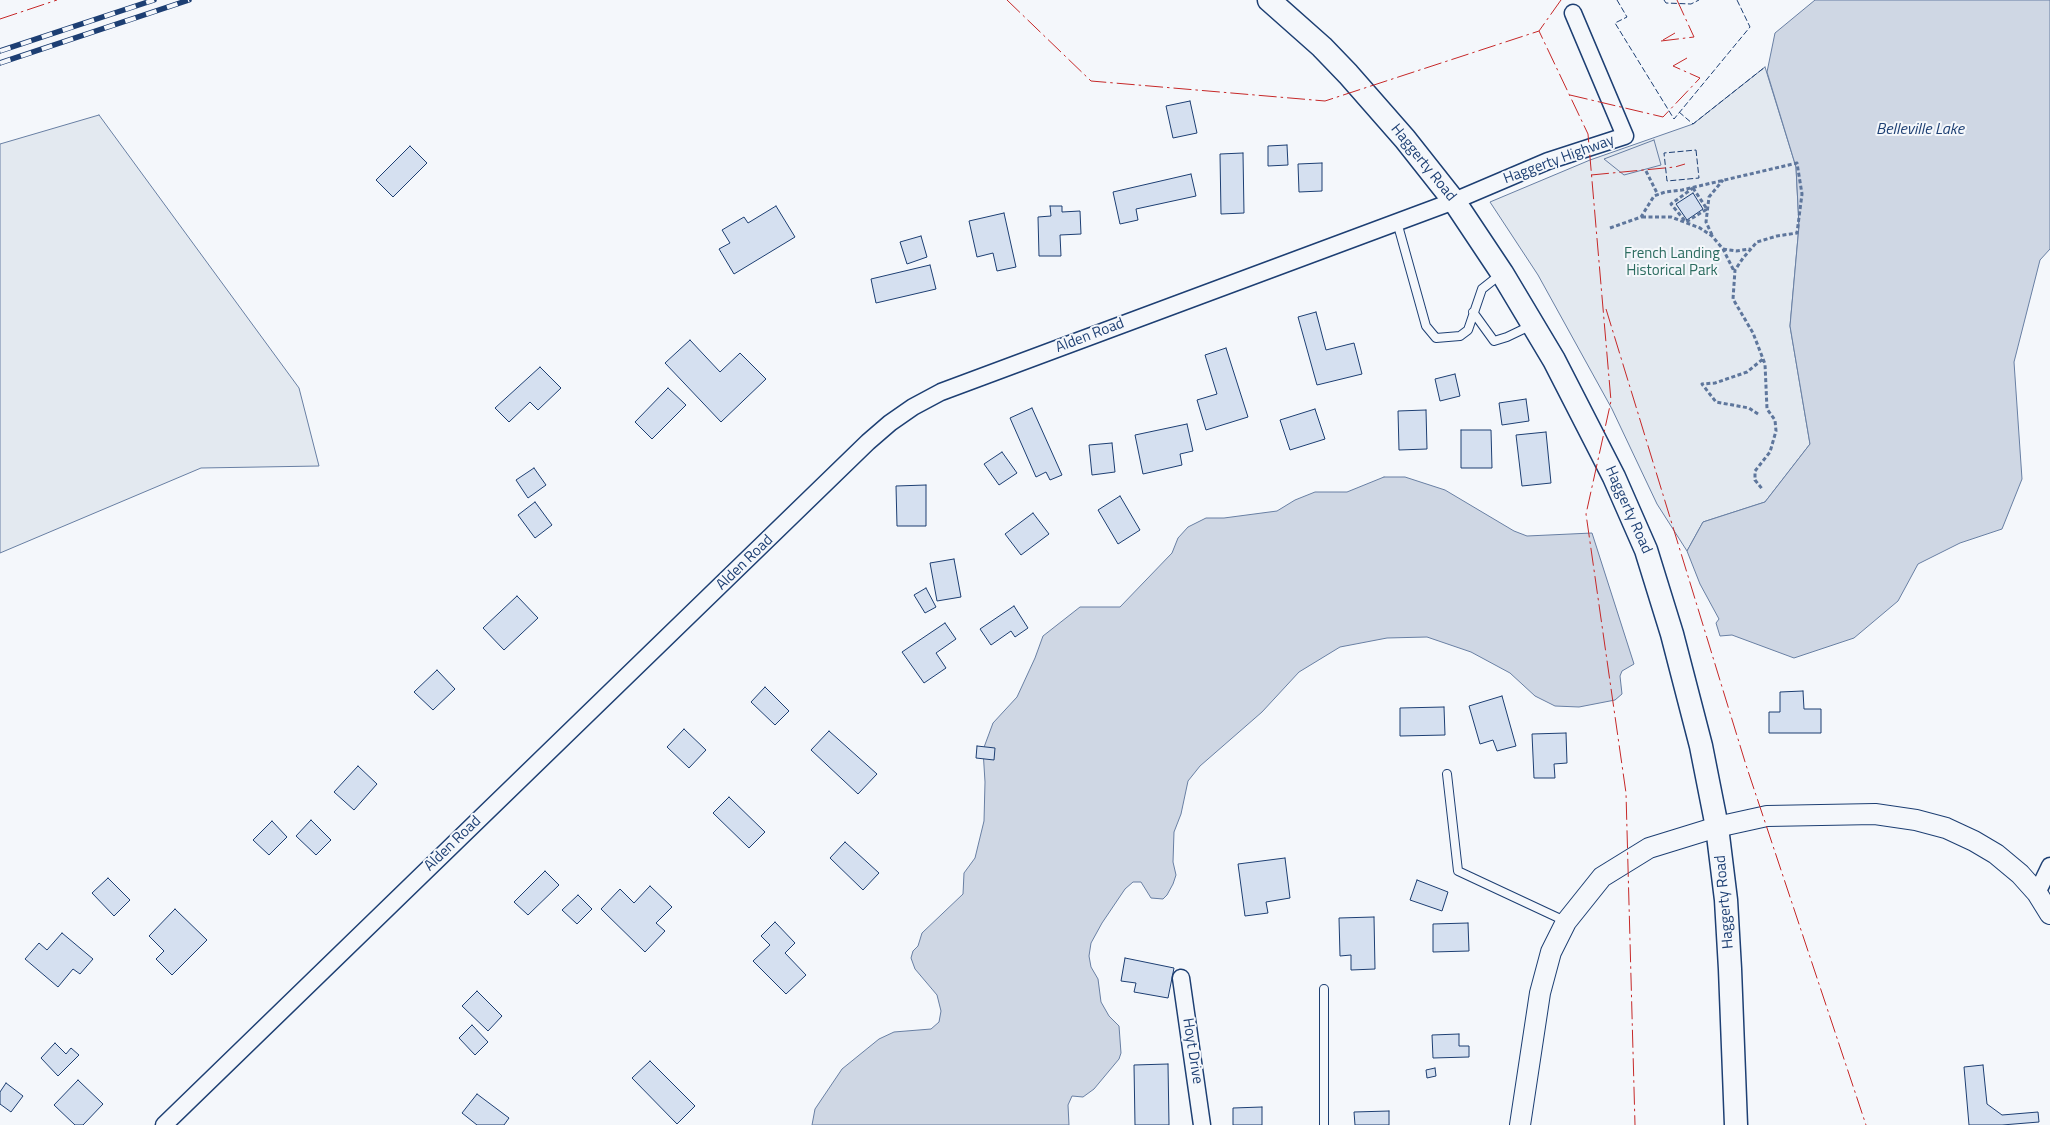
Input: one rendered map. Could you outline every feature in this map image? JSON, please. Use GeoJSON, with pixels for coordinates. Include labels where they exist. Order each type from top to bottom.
{"type":"FeatureCollection","features":[{"type":"Feature","properties":{"kind":"main road","name":"Haggerty Road"},"geometry":{"type":"LineString","coordinates":[[1269,0],[1322,47],[1348,74],[1405,139],[1454,201],[1502,272],[1534,324],[1614,477],[1646,550],[1672,634],[1696,728],[1717,827],[1726,900],[1736,1125]]}},
{"type":"Feature","properties":{"kind":"street","name":"Haggerty Highway"},"geometry":{"type":"LineString","coordinates":[[1454,201],[1548,161],[1625,136],[1573,13]]}},
{"type":"Feature","properties":{"kind":"street","name":"Alden Road"},"geometry":{"type":"LineString","coordinates":[[164,1125],[868,442],[890,423],[913,407],[941,392],[1454,201]]}},
{"type":"Feature","properties":{"kind":"street"},"geometry":{"type":"LineString","coordinates":[[1520,1125],[1540,993],[1551,952],[1566,922],[1602,877],[1649,848],[1717,827],[1767,816],[1875,814],[1916,820],[1946,828],[1996,854],[2020,874],[2037,893],[2050,914]]}},
{"type":"Feature","properties":{"kind":"street"},"geometry":{"type":"LineString","coordinates":[[2037,893],[2050,866]]}},
{"type":"Feature","properties":{"kind":"street","name":"Hoyt Drive"},"geometry":{"type":"LineString","coordinates":[[1181,978],[1202,1125]]}},
{"type":"Feature","properties":{"kind":"lane"},"geometry":{"type":"LineString","coordinates":[[1397,222],[1426,326],[1436,338],[1460,336],[1468,330],[1482,289],[1502,272]]}},
{"type":"Feature","properties":{"kind":"lane"},"geometry":{"type":"LineString","coordinates":[[1473,312],[1494,341],[1534,324]]}},
{"type":"Feature","properties":{"kind":"lane"},"geometry":{"type":"LineString","coordinates":[[1447,774],[1458,871],[1566,922]]}},
{"type":"Feature","properties":{"kind":"lane"},"geometry":{"type":"LineString","coordinates":[[1324,990],[1324,1125]]}},
{"type":"Feature","properties":{"kind":"path"},"geometry":{"type":"LineString","coordinates":[[1641,216],[1654,196],[1665,192],[1682,190],[1797,164],[1802,194],[1797,234],[1777,236],[1757,242],[1743,258],[1735,272],[1733,299],[1753,333],[1764,359],[1767,409],[1775,420],[1776,432],[1770,452],[1755,471],[1755,480],[1762,490]]}},
{"type":"Feature","properties":{"kind":"path"},"geometry":{"type":"LineString","coordinates":[[1646,171],[1658,195]]}},
{"type":"Feature","properties":{"kind":"path"},"geometry":{"type":"LineString","coordinates":[[1724,179],[1709,197],[1706,222],[1712,236],[1723,249],[1735,272]]}},
{"type":"Feature","properties":{"kind":"path"},"geometry":{"type":"LineString","coordinates":[[1686,222],[1672,204],[1693,188],[1707,209]]}},
{"type":"Feature","properties":{"kind":"path"},"geometry":{"type":"LineString","coordinates":[[1686,222],[1707,209]]}},
{"type":"Feature","properties":{"kind":"path"},"geometry":{"type":"LineString","coordinates":[[1610,228],[1641,216],[1671,217],[1686,222],[1712,236]]}},
{"type":"Feature","properties":{"kind":"path"},"geometry":{"type":"LineString","coordinates":[[1723,249],[1736,251],[1751,249]]}},
{"type":"Feature","properties":{"kind":"path"},"geometry":{"type":"LineString","coordinates":[[1758,414],[1749,408],[1716,402],[1702,384],[1715,383],[1747,372],[1764,359]]}},
{"type":"Feature","properties":{"kind":"green space","name":"French Landing Historical Park"},"geometry":{"type":"Polygon","coordinates":[[[1765,67],[1796,167],[1799,226],[1790,326],[1810,444],[1765,502],[1703,522],[1687,551],[1657,504],[1612,409],[1538,275],[1490,202],[1590,160],[1693,124],[1765,67]]]}},
{"type":"Feature","properties":{"kind":"green space"},"geometry":{"type":"Polygon","coordinates":[[[99,115],[299,388],[319,466],[201,468],[0,553],[0,144],[99,115]]]}},
{"type":"Feature","properties":{"kind":"shaded area"},"geometry":{"type":"Polygon","coordinates":[[[1654,140],[1661,165],[1624,175],[1604,159],[1654,140]]]}},
{"type":"Feature","properties":{"kind":"water","name":"Belleville Lake"},"geometry":{"type":"Polygon","coordinates":[[[1815,0],[2050,0],[2050,249],[2040,260],[2014,362],[2022,479],[2002,529],[1960,543],[1918,564],[1898,601],[1854,638],[1794,658],[1732,635],[1720,636],[1716,623],[1719,619],[1700,584],[1687,551],[1703,522],[1765,502],[1810,444],[1790,326],[1799,226],[1796,167],[1767,72],[1775,33],[1815,0]]]}},
{"type":"Feature","properties":{"kind":"water"},"geometry":{"type":"Polygon","coordinates":[[[1384,477],[1405,477],[1445,490],[1514,531],[1527,536],[1592,533],[1634,664],[1622,671],[1620,676],[1622,694],[1615,700],[1579,707],[1555,706],[1535,696],[1510,673],[1471,652],[1427,637],[1387,638],[1340,647],[1299,672],[1262,712],[1200,766],[1188,781],[1181,814],[1174,832],[1173,862],[1176,875],[1167,895],[1163,899],[1151,898],[1141,882],[1133,882],[1125,889],[1102,923],[1091,943],[1089,956],[1091,967],[1098,979],[1101,1002],[1109,1016],[1119,1026],[1121,1053],[1119,1059],[1094,1089],[1083,1097],[1072,1096],[1068,1105],[1069,1125],[812,1125],[815,1109],[842,1069],[879,1039],[894,1032],[931,1029],[939,1022],[941,1011],[937,995],[915,969],[911,958],[913,951],[918,946],[922,933],[963,894],[964,873],[975,858],[984,821],[985,782],[983,750],[993,723],[1017,697],[1043,636],[1080,607],[1120,607],[1172,553],[1178,538],[1188,527],[1206,518],[1224,518],[1277,511],[1295,500],[1315,492],[1347,492],[1384,477]]]}},
{"type":"Feature","properties":{"kind":"building"},"geometry":{"type":"Polygon","coordinates":[[[1190,101],[1197,133],[1173,138],[1166,106],[1190,101]]]}},
{"type":"Feature","properties":{"kind":"building"},"geometry":{"type":"Polygon","coordinates":[[[1287,145],[1288,165],[1268,166],[1268,146],[1287,145]]]}},
{"type":"Feature","properties":{"kind":"building"},"geometry":{"type":"Polygon","coordinates":[[[410,146],[427,163],[393,197],[376,180],[410,146]]]}},
{"type":"Feature","properties":{"kind":"building"},"geometry":{"type":"Polygon","coordinates":[[[1243,153],[1244,213],[1221,214],[1220,154],[1243,153]]]}},
{"type":"Feature","properties":{"kind":"building"},"geometry":{"type":"Polygon","coordinates":[[[1322,163],[1322,191],[1299,192],[1298,164],[1322,163]]]}},
{"type":"Feature","properties":{"kind":"building"},"geometry":{"type":"Polygon","coordinates":[[[1191,174],[1196,196],[1136,209],[1138,220],[1120,224],[1113,192],[1191,174]]]}},
{"type":"Feature","properties":{"kind":"building"},"geometry":{"type":"Polygon","coordinates":[[[1693,193],[1703,209],[1687,220],[1676,204],[1693,193]]]}},
{"type":"Feature","properties":{"kind":"building"},"geometry":{"type":"Polygon","coordinates":[[[776,206],[795,237],[734,274],[719,249],[730,243],[722,230],[744,217],[748,223],[776,206]]]}},
{"type":"Feature","properties":{"kind":"building"},"geometry":{"type":"Polygon","coordinates":[[[1050,206],[1062,206],[1062,212],[1080,211],[1081,234],[1060,235],[1061,256],[1039,256],[1038,217],[1051,216],[1050,206]]]}},
{"type":"Feature","properties":{"kind":"building"},"geometry":{"type":"Polygon","coordinates":[[[1004,213],[1016,267],[997,271],[993,253],[977,257],[969,221],[1004,213]]]}},
{"type":"Feature","properties":{"kind":"building"},"geometry":{"type":"Polygon","coordinates":[[[921,236],[927,257],[907,264],[900,242],[921,236]]]}},
{"type":"Feature","properties":{"kind":"building"},"geometry":{"type":"Polygon","coordinates":[[[930,265],[936,289],[876,303],[871,279],[930,265]]]}},
{"type":"Feature","properties":{"kind":"building"},"geometry":{"type":"Polygon","coordinates":[[[1316,312],[1326,350],[1354,343],[1362,374],[1317,385],[1298,317],[1316,312]]]}},
{"type":"Feature","properties":{"kind":"building"},"geometry":{"type":"Polygon","coordinates":[[[690,340],[720,372],[740,353],[766,379],[721,422],[665,363],[690,340]]]}},
{"type":"Feature","properties":{"kind":"building"},"geometry":{"type":"Polygon","coordinates":[[[1226,348],[1248,417],[1206,430],[1197,400],[1217,394],[1205,355],[1226,348]]]}},
{"type":"Feature","properties":{"kind":"building"},"geometry":{"type":"Polygon","coordinates":[[[540,367],[561,388],[538,410],[530,402],[509,422],[495,408],[540,367]]]}},
{"type":"Feature","properties":{"kind":"building"},"geometry":{"type":"Polygon","coordinates":[[[1455,374],[1460,396],[1440,401],[1435,379],[1455,374]]]}},
{"type":"Feature","properties":{"kind":"building"},"geometry":{"type":"Polygon","coordinates":[[[668,388],[686,405],[652,439],[635,422],[668,388]]]}},
{"type":"Feature","properties":{"kind":"building"},"geometry":{"type":"Polygon","coordinates":[[[1526,399],[1529,421],[1502,425],[1499,403],[1526,399]]]}},
{"type":"Feature","properties":{"kind":"building"},"geometry":{"type":"Polygon","coordinates":[[[1032,408],[1062,475],[1050,480],[1046,472],[1036,477],[1010,418],[1032,408]]]}},
{"type":"Feature","properties":{"kind":"building"},"geometry":{"type":"Polygon","coordinates":[[[1315,409],[1325,439],[1290,450],[1280,420],[1315,409]]]}},
{"type":"Feature","properties":{"kind":"building"},"geometry":{"type":"Polygon","coordinates":[[[1426,410],[1427,449],[1399,450],[1398,411],[1426,410]]]}},
{"type":"Feature","properties":{"kind":"building"},"geometry":{"type":"Polygon","coordinates":[[[1187,424],[1193,451],[1180,454],[1182,465],[1143,474],[1135,435],[1187,424]]]}},
{"type":"Feature","properties":{"kind":"building"},"geometry":{"type":"Polygon","coordinates":[[[1461,430],[1491,430],[1492,468],[1461,468],[1461,430]]]}},
{"type":"Feature","properties":{"kind":"building"},"geometry":{"type":"Polygon","coordinates":[[[1546,432],[1551,483],[1522,486],[1516,435],[1546,432]]]}},
{"type":"Feature","properties":{"kind":"building"},"geometry":{"type":"Polygon","coordinates":[[[1112,443],[1115,472],[1092,475],[1089,445],[1112,443]]]}},
{"type":"Feature","properties":{"kind":"building"},"geometry":{"type":"Polygon","coordinates":[[[1002,452],[1017,473],[999,485],[984,464],[1002,452]]]}},
{"type":"Feature","properties":{"kind":"building"},"geometry":{"type":"Polygon","coordinates":[[[534,468],[546,485],[528,498],[516,480],[534,468]]]}},
{"type":"Feature","properties":{"kind":"building"},"geometry":{"type":"Polygon","coordinates":[[[926,485],[926,526],[897,526],[896,486],[926,485]]]}},
{"type":"Feature","properties":{"kind":"building"},"geometry":{"type":"Polygon","coordinates":[[[1120,496],[1140,530],[1118,544],[1098,510],[1120,496]]]}},
{"type":"Feature","properties":{"kind":"building"},"geometry":{"type":"Polygon","coordinates":[[[535,502],[552,525],[535,538],[518,515],[535,502]]]}},
{"type":"Feature","properties":{"kind":"building"},"geometry":{"type":"Polygon","coordinates":[[[1033,513],[1049,534],[1021,555],[1005,534],[1033,513]]]}},
{"type":"Feature","properties":{"kind":"building"},"geometry":{"type":"Polygon","coordinates":[[[954,559],[961,597],[937,601],[930,563],[954,559]]]}},
{"type":"Feature","properties":{"kind":"building"},"geometry":{"type":"Polygon","coordinates":[[[926,588],[936,607],[925,613],[914,595],[926,588]]]}},
{"type":"Feature","properties":{"kind":"building"},"geometry":{"type":"Polygon","coordinates":[[[517,596],[538,618],[504,650],[483,628],[517,596]]]}},
{"type":"Feature","properties":{"kind":"building"},"geometry":{"type":"Polygon","coordinates":[[[1014,606],[1028,628],[1015,637],[1011,631],[991,645],[980,629],[1014,606]]]}},
{"type":"Feature","properties":{"kind":"building"},"geometry":{"type":"Polygon","coordinates":[[[945,623],[956,639],[936,653],[946,668],[924,683],[902,652],[945,623]]]}},
{"type":"Feature","properties":{"kind":"building"},"geometry":{"type":"Polygon","coordinates":[[[437,670],[455,689],[433,710],[414,692],[437,670]]]}},
{"type":"Feature","properties":{"kind":"building"},"geometry":{"type":"Polygon","coordinates":[[[765,687],[789,711],[775,725],[751,702],[765,687]]]}},
{"type":"Feature","properties":{"kind":"building"},"geometry":{"type":"Polygon","coordinates":[[[1803,691],[1804,709],[1821,709],[1821,733],[1769,733],[1769,712],[1780,712],[1780,692],[1803,691]]]}},
{"type":"Feature","properties":{"kind":"building"},"geometry":{"type":"Polygon","coordinates":[[[1502,696],[1516,746],[1497,751],[1493,740],[1480,744],[1469,706],[1502,696]]]}},
{"type":"Feature","properties":{"kind":"building"},"geometry":{"type":"Polygon","coordinates":[[[1444,707],[1445,735],[1400,736],[1400,708],[1444,707]]]}},
{"type":"Feature","properties":{"kind":"building"},"geometry":{"type":"Polygon","coordinates":[[[684,729],[706,750],[689,768],[667,747],[684,729]]]}},
{"type":"Feature","properties":{"kind":"building"},"geometry":{"type":"Polygon","coordinates":[[[829,731],[877,774],[858,794],[811,750],[829,731]]]}},
{"type":"Feature","properties":{"kind":"building"},"geometry":{"type":"Polygon","coordinates":[[[1566,733],[1567,763],[1554,764],[1555,778],[1534,778],[1532,734],[1566,733]]]}},
{"type":"Feature","properties":{"kind":"building"},"geometry":{"type":"Polygon","coordinates":[[[977,746],[995,748],[994,760],[976,758],[977,746]]]}},
{"type":"Feature","properties":{"kind":"building"},"geometry":{"type":"Polygon","coordinates":[[[358,766],[377,784],[354,810],[334,792],[358,766]]]}},
{"type":"Feature","properties":{"kind":"building"},"geometry":{"type":"Polygon","coordinates":[[[729,797],[765,832],[749,848],[713,813],[729,797]]]}},
{"type":"Feature","properties":{"kind":"building"},"geometry":{"type":"Polygon","coordinates":[[[311,820],[331,840],[316,855],[296,836],[311,820]]]}},
{"type":"Feature","properties":{"kind":"building"},"geometry":{"type":"Polygon","coordinates":[[[272,821],[287,837],[269,855],[253,840],[272,821]]]}},
{"type":"Feature","properties":{"kind":"building"},"geometry":{"type":"Polygon","coordinates":[[[845,842],[879,873],[863,890],[830,858],[845,842]]]}},
{"type":"Feature","properties":{"kind":"building"},"geometry":{"type":"Polygon","coordinates":[[[1285,858],[1290,898],[1266,902],[1268,913],[1245,916],[1238,864],[1285,858]]]}},
{"type":"Feature","properties":{"kind":"building"},"geometry":{"type":"Polygon","coordinates":[[[545,871],[559,885],[528,915],[514,902],[545,871]]]}},
{"type":"Feature","properties":{"kind":"building"},"geometry":{"type":"Polygon","coordinates":[[[108,878],[130,900],[114,916],[92,893],[108,878]]]}},
{"type":"Feature","properties":{"kind":"building"},"geometry":{"type":"Polygon","coordinates":[[[1417,880],[1448,892],[1442,911],[1410,900],[1417,880]]]}},
{"type":"Feature","properties":{"kind":"building"},"geometry":{"type":"Polygon","coordinates":[[[650,886],[672,907],[656,923],[665,931],[645,952],[601,909],[620,889],[634,903],[650,886]]]}},
{"type":"Feature","properties":{"kind":"building"},"geometry":{"type":"Polygon","coordinates":[[[578,895],[592,909],[577,924],[562,910],[578,895]]]}},
{"type":"Feature","properties":{"kind":"building"},"geometry":{"type":"Polygon","coordinates":[[[175,909],[207,940],[172,975],[156,959],[164,951],[149,936],[175,909]]]}},
{"type":"Feature","properties":{"kind":"building"},"geometry":{"type":"Polygon","coordinates":[[[1374,917],[1375,969],[1351,970],[1351,955],[1340,956],[1339,918],[1374,917]]]}},
{"type":"Feature","properties":{"kind":"building"},"geometry":{"type":"Polygon","coordinates":[[[775,922],[795,943],[785,953],[806,975],[786,994],[753,961],[770,945],[761,936],[775,922]]]}},
{"type":"Feature","properties":{"kind":"building"},"geometry":{"type":"Polygon","coordinates":[[[1468,923],[1469,951],[1433,952],[1433,924],[1468,923]]]}},
{"type":"Feature","properties":{"kind":"building"},"geometry":{"type":"Polygon","coordinates":[[[62,933],[93,959],[80,974],[73,969],[58,987],[25,959],[39,943],[47,950],[62,933]]]}},
{"type":"Feature","properties":{"kind":"building"},"geometry":{"type":"Polygon","coordinates":[[[1125,958],[1174,968],[1168,998],[1134,992],[1136,983],[1121,981],[1125,958]]]}},
{"type":"Feature","properties":{"kind":"building"},"geometry":{"type":"Polygon","coordinates":[[[477,991],[502,1016],[488,1031],[462,1006],[477,991]]]}},
{"type":"Feature","properties":{"kind":"building"},"geometry":{"type":"Polygon","coordinates":[[[472,1025],[488,1042],[475,1055],[459,1038],[472,1025]]]}},
{"type":"Feature","properties":{"kind":"building"},"geometry":{"type":"Polygon","coordinates":[[[1459,1034],[1459,1046],[1469,1046],[1469,1057],[1433,1058],[1432,1035],[1459,1034]]]}},
{"type":"Feature","properties":{"kind":"building"},"geometry":{"type":"Polygon","coordinates":[[[55,1043],[66,1054],[71,1048],[79,1055],[58,1076],[41,1058],[55,1043]]]}},
{"type":"Feature","properties":{"kind":"building"},"geometry":{"type":"Polygon","coordinates":[[[650,1061],[695,1106],[677,1124],[632,1078],[650,1061]]]}},
{"type":"Feature","properties":{"kind":"building"},"geometry":{"type":"Polygon","coordinates":[[[1168,1064],[1169,1125],[1135,1125],[1134,1065],[1168,1064]]]}},
{"type":"Feature","properties":{"kind":"building"},"geometry":{"type":"Polygon","coordinates":[[[1983,1065],[1987,1104],[2002,1115],[2038,1112],[2039,1122],[1969,1125],[1964,1067],[1983,1065]]]}},
{"type":"Feature","properties":{"kind":"building"},"geometry":{"type":"Polygon","coordinates":[[[1435,1068],[1436,1076],[1427,1078],[1426,1070],[1435,1068]]]}},
{"type":"Feature","properties":{"kind":"building"},"geometry":{"type":"Polygon","coordinates":[[[78,1080],[103,1104],[83,1125],[75,1125],[54,1105],[78,1080]]]}},
{"type":"Feature","properties":{"kind":"building"},"geometry":{"type":"Polygon","coordinates":[[[6,1083],[23,1096],[11,1112],[0,1104],[0,1092],[6,1083]]]}},
{"type":"Feature","properties":{"kind":"building"},"geometry":{"type":"Polygon","coordinates":[[[477,1094],[509,1118],[504,1125],[477,1125],[462,1113],[477,1094]]]}},
{"type":"Feature","properties":{"kind":"building"},"geometry":{"type":"Polygon","coordinates":[[[1262,1107],[1262,1125],[1233,1125],[1233,1108],[1262,1107]]]}},
{"type":"Feature","properties":{"kind":"building"},"geometry":{"type":"Polygon","coordinates":[[[1389,1111],[1389,1125],[1355,1125],[1354,1112],[1389,1111]]]}},
{"type":"Feature","properties":{"kind":"railway"},"geometry":{"type":"LineString","coordinates":[[0,51],[154,0]]}},
{"type":"Feature","properties":{"kind":"railway"},"geometry":{"type":"LineString","coordinates":[[0,63],[189,0]]}},
{"type":"Feature","properties":{"kind":"fence"},"geometry":{"type":"LineString","coordinates":[[1617,0],[1627,17],[1615,23],[1674,119],[1750,27],[1737,0]]}},
{"type":"Feature","properties":{"kind":"fence"},"geometry":{"type":"LineString","coordinates":[[1664,0],[1666,3],[1691,4],[1699,0]]}},
{"type":"Feature","properties":{"kind":"fence"},"geometry":{"type":"LineString","coordinates":[[1679,112],[1693,124],[1765,67]]}},
{"type":"Feature","properties":{"kind":"fence"},"geometry":{"type":"LineString","coordinates":[[1696,150],[1699,178],[1667,181],[1664,153],[1696,150]]}},
{"type":"Feature","properties":{"kind":"power"},"geometry":{"type":"LineString","coordinates":[[0,19],[57,0]]}},
{"type":"Feature","properties":{"kind":"power"},"geometry":{"type":"LineString","coordinates":[[1007,0],[1091,81],[1325,101],[1539,31]]}},
{"type":"Feature","properties":{"kind":"power"},"geometry":{"type":"LineString","coordinates":[[1561,0],[1539,31],[1588,134],[1611,401],[1586,514],[1626,793],[1635,1125]]}},
{"type":"Feature","properties":{"kind":"power"},"geometry":{"type":"LineString","coordinates":[[1661,41],[1694,37],[1677,0]]}},
{"type":"Feature","properties":{"kind":"power"},"geometry":{"type":"LineString","coordinates":[[1663,40],[1675,33]]}},
{"type":"Feature","properties":{"kind":"power"},"geometry":{"type":"LineString","coordinates":[[1673,66],[1687,58]]}},
{"type":"Feature","properties":{"kind":"power"},"geometry":{"type":"LineString","coordinates":[[1570,95],[1663,117],[1700,78],[1673,66]]}},
{"type":"Feature","properties":{"kind":"power"},"geometry":{"type":"LineString","coordinates":[[1591,175],[1675,167],[1685,164]]}},
{"type":"Feature","properties":{"kind":"power"},"geometry":{"type":"LineString","coordinates":[[1606,309],[1746,765],[1866,1125]]}}]}
